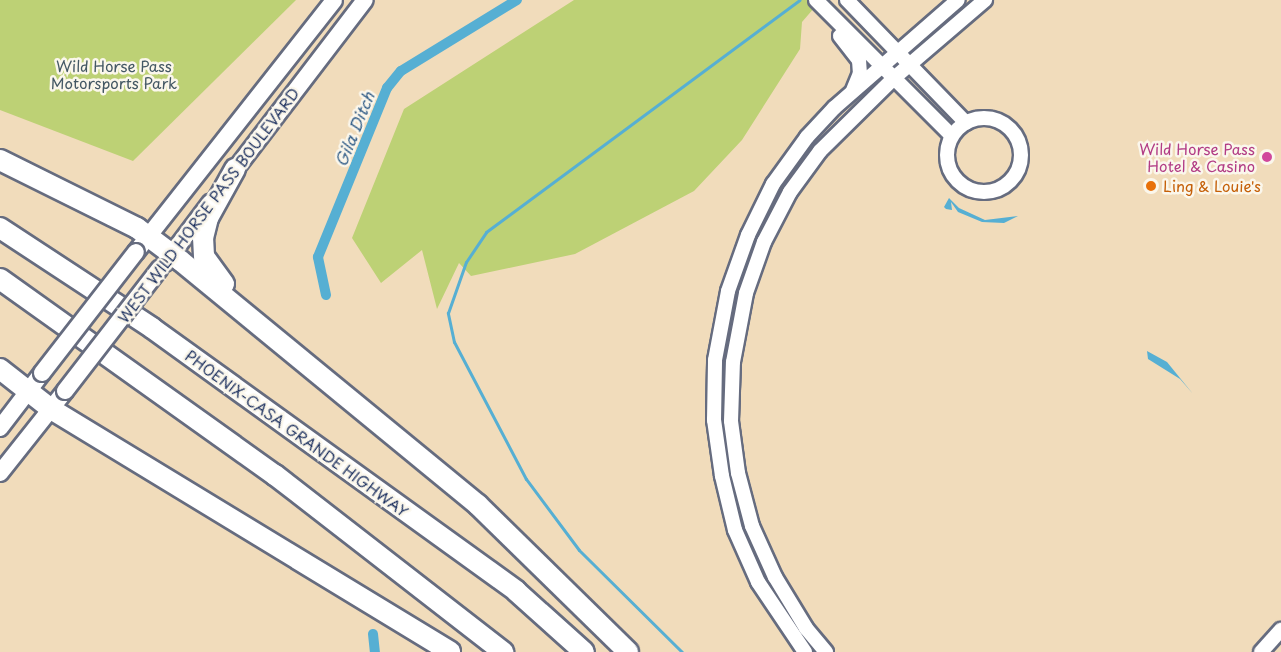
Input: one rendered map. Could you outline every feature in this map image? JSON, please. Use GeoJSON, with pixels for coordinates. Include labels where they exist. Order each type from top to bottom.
{"type":"FeatureCollection","features":[{"type":"Feature","properties":{"kind":"highway"},"geometry":{"type":"LineString","coordinates":[[0,160],[148,236],[166,261],[268,329]]}},
{"type":"Feature","properties":{"kind":"highway"},"geometry":{"type":"LineString","coordinates":[[235,169],[208,218],[204,256],[221,280],[268,329],[478,505],[628,652]]}},
{"type":"Feature","properties":{"kind":"highway","name":"PHOENIX-CASA GRANDE HIGHWAY"},"geometry":{"type":"LineString","coordinates":[[0,228],[152,328],[516,591],[584,652]]}},
{"type":"Feature","properties":{"kind":"highway"},"geometry":{"type":"LineString","coordinates":[[0,279],[275,474],[504,652]]}},
{"type":"Feature","properties":{"kind":"highway"},"geometry":{"type":"LineString","coordinates":[[0,369],[51,409],[450,652]]}},
{"type":"Feature","properties":{"kind":"main road","name":"WEST WILD HORSE PASS BOULEVARD"},"geometry":{"type":"LineString","coordinates":[[0,428],[334,0]]}},
{"type":"Feature","properties":{"kind":"main road","name":"WEST WILD HORSE PASS BOULEVARD"},"geometry":{"type":"LineString","coordinates":[[0,473],[166,261],[365,0]]}},
{"type":"Feature","properties":{"kind":"street"},"geometry":{"type":"LineString","coordinates":[[816,0],[952,136]]}},
{"type":"Feature","properties":{"kind":"street"},"geometry":{"type":"LineString","coordinates":[[816,0],[825,21],[859,60],[860,73],[853,92]]}},
{"type":"Feature","properties":{"kind":"street"},"geometry":{"type":"LineString","coordinates":[[847,0],[966,123]]}},
{"type":"Feature","properties":{"kind":"street"},"geometry":{"type":"LineString","coordinates":[[805,652],[758,582],[735,530],[724,487],[714,420],[715,360],[728,291],[748,234],[773,184],[807,137],[853,92],[958,0]]}},
{"type":"Feature","properties":{"kind":"street"},"geometry":{"type":"LineString","coordinates":[[821,650],[775,577],[752,526],[738,473],[731,421],[733,362],[746,293],[764,242],[790,192],[820,151],[894,78],[985,0]]}},
{"type":"Feature","properties":{"kind":"street"},"geometry":{"type":"LineString","coordinates":[[988,118],[998,121],[1017,139],[1020,164],[1006,186],[981,193],[958,183],[947,160],[952,136],[966,123],[988,118]]}},
{"type":"Feature","properties":{"kind":"street"},"geometry":{"type":"LineString","coordinates":[[722,325],[739,328]]}},
{"type":"Feature","properties":{"kind":"street"},"geometry":{"type":"LineString","coordinates":[[1261,652],[1278,640]]}},
{"type":"Feature","properties":{"kind":"green space","name":"Wild Horse Pass Motorsports Park"},"geometry":{"type":"Polygon","coordinates":[[[0,0],[296,0],[133,161],[0,110],[0,0]]]}},
{"type":"Feature","properties":{"kind":"green space"},"geometry":{"type":"Polygon","coordinates":[[[574,0],[821,0],[802,22],[800,49],[742,140],[694,191],[575,254],[471,276],[459,263],[437,309],[422,250],[381,283],[352,238],[404,109],[574,0]]]}},
{"type":"Feature","properties":{"kind":"water"},"geometry":{"type":"Polygon","coordinates":[[[949,198],[959,208],[985,220],[1018,216],[1004,223],[982,222],[958,212],[951,202],[952,210],[946,209],[944,207],[949,198]]]}},
{"type":"Feature","properties":{"kind":"water"},"geometry":{"type":"Polygon","coordinates":[[[1147,351],[1167,362],[1193,394],[1180,379],[1148,359],[1147,351]]]}},
{"type":"Feature","properties":{"kind":"waterway","name":"Gila Ditch"},"geometry":{"type":"LineString","coordinates":[[326,295],[318,257],[387,88],[401,71],[517,0]]}},
{"type":"Feature","properties":{"kind":"waterway"},"geometry":{"type":"LineString","coordinates":[[682,652],[579,550],[526,479],[454,342],[448,313],[466,262],[486,232],[799,0]]}},
{"type":"Feature","properties":{"kind":"waterway","name":"Gila Ditch"},"geometry":{"type":"LineString","coordinates":[[373,634],[375,652]]}},
{"type":"Feature","properties":{"kind":"place","name":"Wild Horse Pass Hotel & Casino"},"geometry":{"type":"Point","coordinates":[1267,157]}},
{"type":"Feature","properties":{"kind":"place","name":"Ling & Louie's"},"geometry":{"type":"Point","coordinates":[1151,186]}}]}
